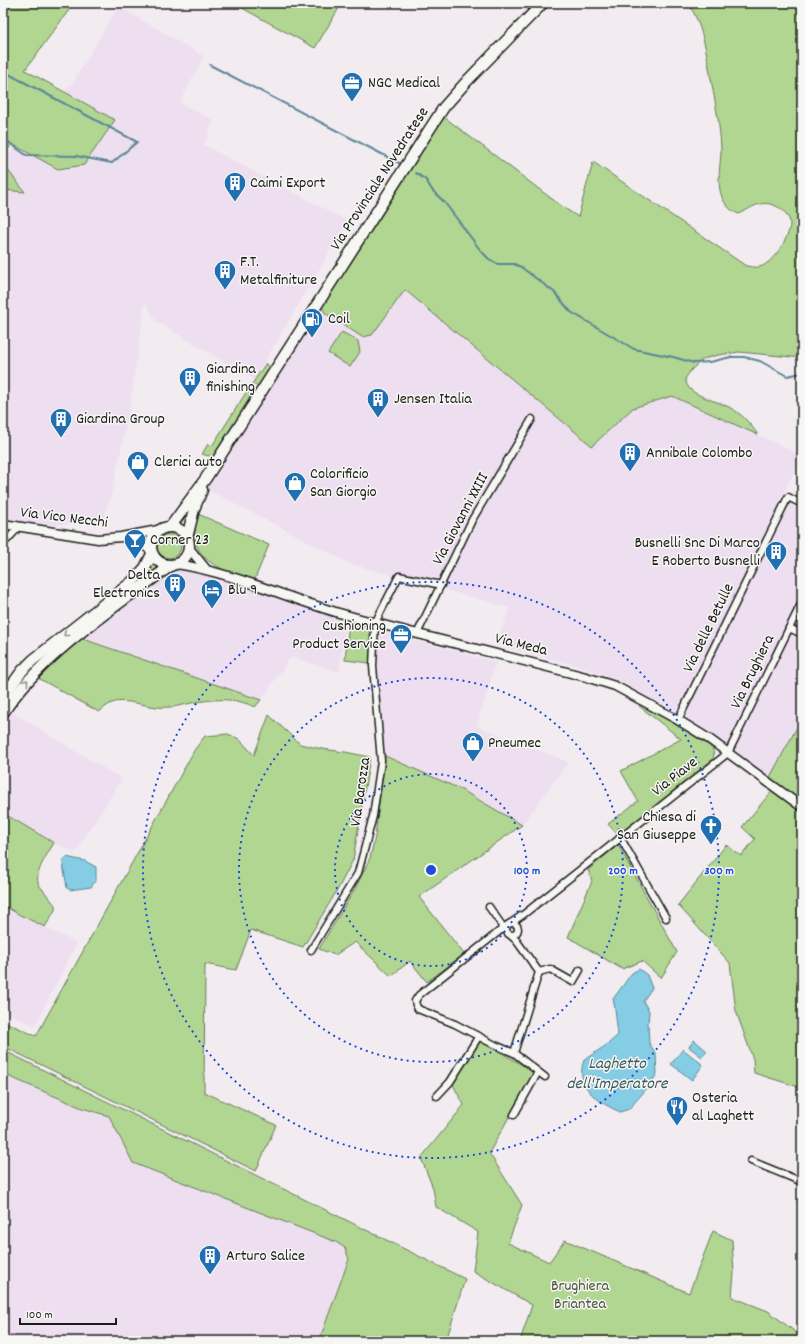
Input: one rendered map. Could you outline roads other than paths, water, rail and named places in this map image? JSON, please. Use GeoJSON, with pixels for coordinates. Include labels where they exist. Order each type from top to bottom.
{"type":"FeatureCollection","features":[{"type":"Feature","properties":{"kind":"main road","name":"Via Provinciale Novedratese"},"geometry":{"type":"LineString","coordinates":[[170,526],[206,478],[444,108],[467,81],[543,3]]}},
{"type":"Feature","properties":{"kind":"main road","name":"Via Provinciale Novedratese"},"geometry":{"type":"LineString","coordinates":[[188,538],[194,509],[206,478]]}},
{"type":"Feature","properties":{"kind":"main road"},"geometry":{"type":"LineString","coordinates":[[3,697],[22,671],[33,660],[134,581],[145,568],[151,552],[152,538],[158,530],[170,526],[179,528],[183,531],[188,538],[189,548],[185,558],[123,599],[46,661],[26,682],[3,713]]}},
{"type":"Feature","properties":{"kind":"main road"},"geometry":{"type":"LineString","coordinates":[[151,552],[160,563],[175,564]]}},
{"type":"Feature","properties":{"kind":"street","name":"Via Giovanni XXIII"},"geometry":{"type":"LineString","coordinates":[[417,634],[472,520],[532,419]]}},
{"type":"Feature","properties":{"kind":"street","name":"Via delle Betulle"},"geometry":{"type":"LineString","coordinates":[[678,720],[788,497],[802,504]]}},
{"type":"Feature","properties":{"kind":"street","name":"Via Vico Necchi"},"geometry":{"type":"LineString","coordinates":[[3,524],[98,539],[121,537],[158,530]]}},
{"type":"Feature","properties":{"kind":"street"},"geometry":{"type":"LineString","coordinates":[[3,539],[6,540],[19,526]]}},
{"type":"Feature","properties":{"kind":"street","name":"Via Vico Necchi"},"geometry":{"type":"LineString","coordinates":[[121,537],[137,540],[151,552]]}},
{"type":"Feature","properties":{"kind":"street"},"geometry":{"type":"LineString","coordinates":[[189,548],[206,569]]}},
{"type":"Feature","properties":{"kind":"street","name":"Via Meda"},"geometry":{"type":"LineString","coordinates":[[175,564],[206,569],[375,623],[586,677],[615,686],[678,720],[728,753],[802,807]]}},
{"type":"Feature","properties":{"kind":"street"},"geometry":{"type":"LineString","coordinates":[[375,623],[399,574],[441,585]]}},
{"type":"Feature","properties":{"kind":"street","name":"Via Brughiera"},"geometry":{"type":"LineString","coordinates":[[728,753],[802,602]]}},
{"type":"Feature","properties":{"kind":"street","name":"Via Barozza"},"geometry":{"type":"LineString","coordinates":[[311,950],[358,873],[373,816],[380,761],[373,666],[375,623]]}},
{"type":"Feature","properties":{"kind":"street"},"geometry":{"type":"LineString","coordinates":[[790,628],[802,634]]}},
{"type":"Feature","properties":{"kind":"street","name":"Via Piave"},"geometry":{"type":"LineString","coordinates":[[479,1036],[455,1024],[418,1009],[415,1001],[420,995],[509,931],[518,918],[728,753]]}},
{"type":"Feature","properties":{"kind":"street"},"geometry":{"type":"LineString","coordinates":[[620,837],[666,918]]}},
{"type":"Feature","properties":{"kind":"street"},"geometry":{"type":"LineString","coordinates":[[488,907],[501,924],[509,931],[539,972]]}},
{"type":"Feature","properties":{"kind":"street"},"geometry":{"type":"LineString","coordinates":[[509,931],[517,930],[518,918]]}},
{"type":"Feature","properties":{"kind":"street"},"geometry":{"type":"LineString","coordinates":[[539,972],[550,969],[573,982],[580,970]]}},
{"type":"Feature","properties":{"kind":"street"},"geometry":{"type":"LineString","coordinates":[[514,1053],[539,972]]}},
{"type":"Feature","properties":{"kind":"street"},"geometry":{"type":"LineString","coordinates":[[437,1096],[450,1082],[479,1036],[514,1053],[545,1077]]}},
{"type":"Feature","properties":{"kind":"street"},"geometry":{"type":"LineString","coordinates":[[514,1115],[538,1072]]}},
{"type":"Feature","properties":{"kind":"street"},"geometry":{"type":"LineString","coordinates":[[752,1161],[801,1182],[802,1173]]}},
{"type":"Feature","properties":{"kind":"water"},"geometry":{"type":"Polygon","coordinates":[[[66,857],[85,861],[96,867],[96,880],[91,887],[70,890],[67,888],[63,867],[63,860],[66,857]]]}},
{"type":"Feature","properties":{"kind":"water","name":"Laghetto dell'Imperatore"},"geometry":{"type":"Polygon","coordinates":[[[639,969],[647,975],[652,988],[643,1001],[649,1011],[649,1043],[656,1054],[657,1074],[649,1086],[629,1109],[620,1112],[602,1103],[591,1094],[584,1083],[582,1068],[584,1060],[608,1044],[618,1035],[613,999],[632,973],[639,969]]]}},
{"type":"Feature","properties":{"kind":"water"},"geometry":{"type":"Polygon","coordinates":[[[694,1040],[707,1051],[702,1057],[689,1047],[694,1040]]]}},
{"type":"Feature","properties":{"kind":"water"},"geometry":{"type":"Polygon","coordinates":[[[683,1049],[703,1065],[692,1080],[671,1064],[683,1049]]]}},
{"type":"Feature","properties":{"kind":"waterway"},"geometry":{"type":"LineString","coordinates":[[210,65],[401,164]]}},
{"type":"Feature","properties":{"kind":"waterway"},"geometry":{"type":"LineString","coordinates":[[3,71],[137,142],[112,163],[76,156],[26,155],[3,138]]}},
{"type":"Feature","properties":{"kind":"waterway"},"geometry":{"type":"LineString","coordinates":[[416,173],[426,180],[432,190],[445,203],[481,251],[489,259],[498,264],[514,264],[521,267],[554,292],[571,312],[634,349],[694,363],[710,362],[731,357],[744,357],[760,361],[787,376],[802,373]]}},
{"type":"Feature","properties":{"kind":"place","name":"NGC Medical"},"geometry":{"type":"Point","coordinates":[352,102]}},
{"type":"Feature","properties":{"kind":"place","name":"Caimi Export"},"geometry":{"type":"Point","coordinates":[235,202]}},
{"type":"Feature","properties":{"kind":"place","name":"F.T. Metalfiniture"},"geometry":{"type":"Point","coordinates":[225,290]}},
{"type":"Feature","properties":{"kind":"place","name":"Coil"},"geometry":{"type":"Point","coordinates":[312,338]}},
{"type":"Feature","properties":{"kind":"place","name":"Giardina finishing"},"geometry":{"type":"Point","coordinates":[190,398]}},
{"type":"Feature","properties":{"kind":"place","name":"Jensen Italia"},"geometry":{"type":"Point","coordinates":[378,418]}},
{"type":"Feature","properties":{"kind":"place","name":"Giardina Group"},"geometry":{"type":"Point","coordinates":[61,438]}},
{"type":"Feature","properties":{"kind":"place","name":"Annibale Colombo"},"geometry":{"type":"Point","coordinates":[630,472]}},
{"type":"Feature","properties":{"kind":"place","name":"Clerici auto"},"geometry":{"type":"Point","coordinates":[138,482]}},
{"type":"Feature","properties":{"kind":"place","name":"Colorificio San Giorgio"},"geometry":{"type":"Point","coordinates":[295,502]}},
{"type":"Feature","properties":{"kind":"place","name":"Corner 23"},"geometry":{"type":"Point","coordinates":[135,560]}},
{"type":"Feature","properties":{"kind":"place","name":"Busnelli Snc Di Marco E Roberto Busnelli"},"geometry":{"type":"Point","coordinates":[776,572]}},
{"type":"Feature","properties":{"kind":"place","name":"Delta Electronics"},"geometry":{"type":"Point","coordinates":[175,604]}},
{"type":"Feature","properties":{"kind":"place","name":"Blu 9"},"geometry":{"type":"Point","coordinates":[212,610]}},
{"type":"Feature","properties":{"kind":"place","name":"Cushioning Product Service"},"geometry":{"type":"Point","coordinates":[401,654]}},
{"type":"Feature","properties":{"kind":"place","name":"Pneumec"},"geometry":{"type":"Point","coordinates":[473,762]}},
{"type":"Feature","properties":{"kind":"place","name":"Chiesa di San Giuseppe"},"geometry":{"type":"Point","coordinates":[711,846]}},
{"type":"Feature","properties":{"kind":"place","name":"Osteria al Laghett"},"geometry":{"type":"Point","coordinates":[677,1126]}},
{"type":"Feature","properties":{"kind":"place","name":"Arturo Salice"},"geometry":{"type":"Point","coordinates":[210,1276]}},
{"type":"Feature","properties":{"kind":"park label","name":"Brughiera Briantea"},"geometry":{"type":"Point","coordinates":[580,1295]}}]}
